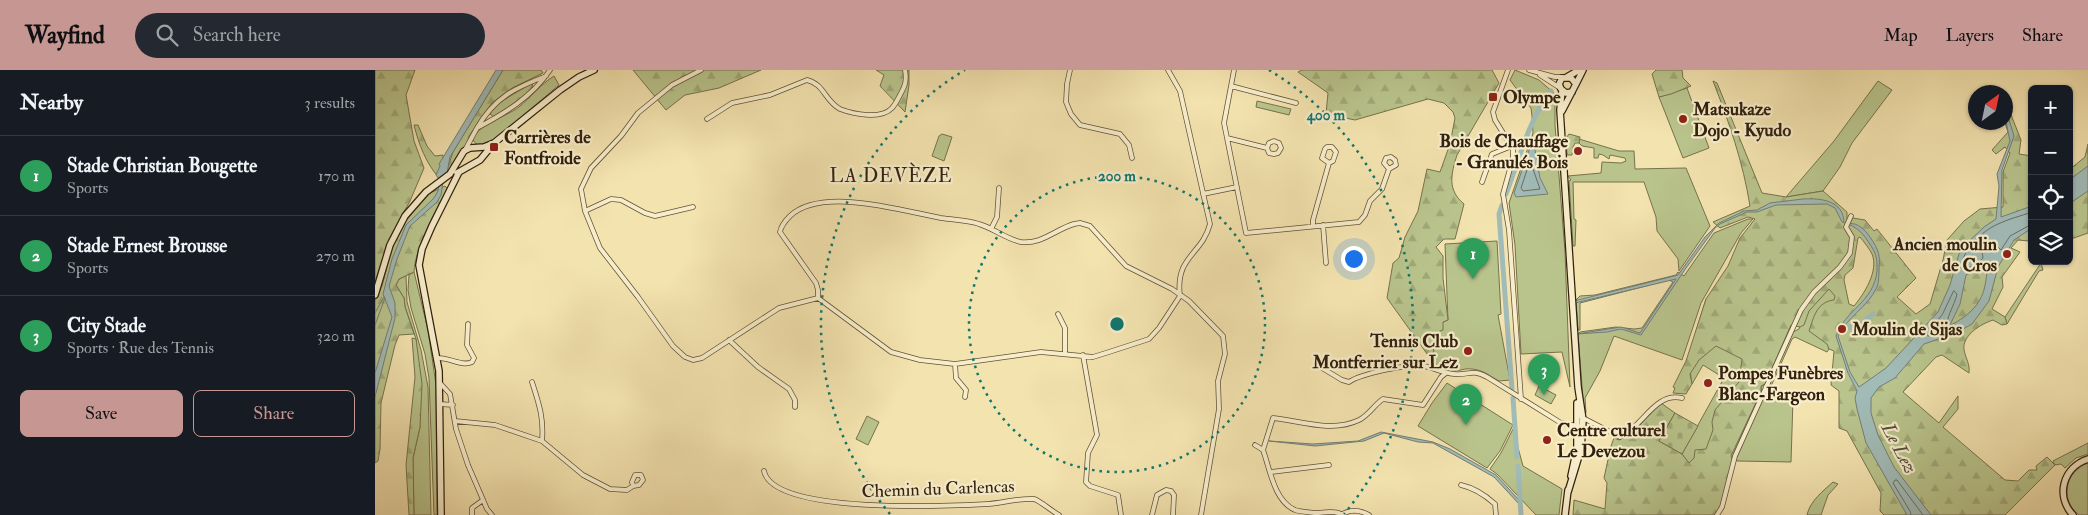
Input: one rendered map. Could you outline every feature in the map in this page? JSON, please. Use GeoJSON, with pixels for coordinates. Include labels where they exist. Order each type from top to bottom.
{"type":"FeatureCollection","features":[{"type":"Feature","properties":{"kind":"street"},"geometry":{"type":"LineString","coordinates":[[477,128],[521,102],[531,94],[550,70]]}},
{"type":"Feature","properties":{"kind":"street"},"geometry":{"type":"LineString","coordinates":[[375,295],[390,245],[400,224],[419,200],[457,170],[469,166],[481,158],[494,143],[564,87],[594,70]]}},
{"type":"Feature","properties":{"kind":"street"},"geometry":{"type":"LineString","coordinates":[[701,70],[682,78],[638,113],[588,174],[581,189],[585,211],[600,248],[638,296],[673,346],[685,357],[697,360],[779,308],[818,298]]}},
{"type":"Feature","properties":{"kind":"street"},"geometry":{"type":"LineString","coordinates":[[707,119],[732,104],[769,94],[807,80],[820,86],[831,104],[842,110],[864,114],[884,113],[892,108],[907,81],[905,70]]}},
{"type":"Feature","properties":{"kind":"street"},"geometry":{"type":"LineString","coordinates":[[1070,70],[1066,102],[1071,114],[1080,124],[1120,134],[1129,144],[1132,158]]}},
{"type":"Feature","properties":{"kind":"street"},"geometry":{"type":"LineString","coordinates":[[818,298],[891,352],[920,360],[955,364],[1041,352],[1093,357],[1149,339],[1159,328],[1180,296],[1183,266],[1210,226],[1180,91],[1168,70]]}},
{"type":"Feature","properties":{"kind":"street"},"geometry":{"type":"LineString","coordinates":[[1235,70],[1224,120],[1246,233],[1359,222],[1363,219],[1370,201],[1381,189],[1389,169]]}},
{"type":"Feature","properties":{"kind":"street"},"geometry":{"type":"LineString","coordinates":[[1508,70],[1493,112],[1495,120],[1513,146],[1513,158],[1503,194],[1509,230],[1521,399]]}},
{"type":"Feature","properties":{"kind":"street"},"geometry":{"type":"LineString","coordinates":[[1529,70],[1555,77],[1573,79],[1575,84]]}},
{"type":"Feature","properties":{"kind":"street"},"geometry":{"type":"LineString","coordinates":[[1529,70],[1548,79],[1566,93],[1572,92]]}},
{"type":"Feature","properties":{"kind":"street"},"geometry":{"type":"LineString","coordinates":[[1565,515],[1577,448],[1578,387],[1560,82],[1579,70]]}},
{"type":"Feature","properties":{"kind":"street"},"geometry":{"type":"LineString","coordinates":[[1561,114],[1583,70]]}},
{"type":"Feature","properties":{"kind":"street"},"geometry":{"type":"LineString","coordinates":[[441,515],[439,383],[437,358],[419,265],[422,249],[450,191],[460,159],[490,108],[503,96],[526,83],[546,76]]}},
{"type":"Feature","properties":{"kind":"street"},"geometry":{"type":"LineString","coordinates":[[1231,86],[1295,103]]}},
{"type":"Feature","properties":{"kind":"street"},"geometry":{"type":"LineString","coordinates":[[1227,138],[1267,148]]}},
{"type":"Feature","properties":{"kind":"street"},"geometry":{"type":"LineString","coordinates":[[470,140],[474,148],[481,152],[481,158]]}},
{"type":"Feature","properties":{"kind":"street"},"geometry":{"type":"LineString","coordinates":[[464,151],[494,143]]}},
{"type":"Feature","properties":{"kind":"street"},"geometry":{"type":"LineString","coordinates":[[1481,182],[1492,154],[1513,146]]}},
{"type":"Feature","properties":{"kind":"street"},"geometry":{"type":"LineString","coordinates":[[1313,226],[1329,163],[1333,161],[1336,152],[1332,147],[1325,149],[1322,158],[1329,163]]}},
{"type":"Feature","properties":{"kind":"street"},"geometry":{"type":"LineString","coordinates":[[460,159],[462,165],[469,166]]}},
{"type":"Feature","properties":{"kind":"street"},"geometry":{"type":"LineString","coordinates":[[447,179],[450,191]]}},
{"type":"Feature","properties":{"kind":"street"},"geometry":{"type":"LineString","coordinates":[[1203,194],[1237,187]]}},
{"type":"Feature","properties":{"kind":"street"},"geometry":{"type":"LineString","coordinates":[[991,228],[997,217],[999,188]]}},
{"type":"Feature","properties":{"kind":"street"},"geometry":{"type":"LineString","coordinates":[[585,211],[611,199],[621,200],[650,215],[693,208]]}},
{"type":"Feature","properties":{"kind":"street"},"geometry":{"type":"LineString","coordinates":[[818,298],[818,290],[811,275],[780,232],[789,218],[803,208],[837,202],[873,205],[979,224],[1021,242],[1035,242],[1068,226],[1080,223],[1087,224],[1093,228],[1126,266],[1180,296],[1196,308],[1223,336],[1225,348],[1218,381],[1219,410],[1201,515]]}},
{"type":"Feature","properties":{"kind":"street"},"geometry":{"type":"LineString","coordinates":[[1717,515],[1722,507],[1735,456],[1801,310],[1814,292],[1850,253],[1852,237],[1846,226],[1851,216]]}},
{"type":"Feature","properties":{"kind":"street"},"geometry":{"type":"LineString","coordinates":[[1323,225],[1326,262]]}},
{"type":"Feature","properties":{"kind":"street"},"geometry":{"type":"LineString","coordinates":[[1058,314],[1065,328],[1065,353]]}},
{"type":"Feature","properties":{"kind":"street"},"geometry":{"type":"LineString","coordinates":[[437,358],[466,364],[472,362],[473,358],[467,345],[469,324]]}},
{"type":"Feature","properties":{"kind":"street"},"geometry":{"type":"LineString","coordinates":[[729,340],[757,367],[789,389],[795,400],[795,407]]}},
{"type":"Feature","properties":{"kind":"street"},"geometry":{"type":"LineString","coordinates":[[1083,355],[1097,434],[1088,453],[1086,482],[1090,486],[1118,495],[1121,515]]}},
{"type":"Feature","properties":{"kind":"street"},"geometry":{"type":"LineString","coordinates":[[955,364],[955,375],[966,390],[965,397]]}},
{"type":"Feature","properties":{"kind":"street"},"geometry":{"type":"LineString","coordinates":[[1322,368],[1349,382],[1356,378],[1388,369],[1422,365],[1446,373],[1457,374],[1466,372],[1482,374],[1561,423],[1578,426]]}},
{"type":"Feature","properties":{"kind":"street"},"geometry":{"type":"LineString","coordinates":[[1369,515],[1356,511],[1341,515],[1335,512],[1316,513],[1295,510],[1280,497],[1263,450],[1273,418],[1301,423],[1339,426],[1361,419],[1383,399],[1423,405],[1441,377],[1446,373]]}},
{"type":"Feature","properties":{"kind":"street"},"geometry":{"type":"LineString","coordinates":[[532,382],[541,406],[544,423],[542,442]]}},
{"type":"Feature","properties":{"kind":"street"},"geometry":{"type":"LineString","coordinates":[[439,383],[450,394],[455,421],[468,465],[491,515]]}},
{"type":"Feature","properties":{"kind":"street"},"geometry":{"type":"LineString","coordinates":[[1568,492],[1581,449],[1583,420],[1578,387]]}},
{"type":"Feature","properties":{"kind":"street"},"geometry":{"type":"LineString","coordinates":[[1583,420],[1591,421],[1621,437],[1628,433],[1664,399],[1682,398]]}},
{"type":"Feature","properties":{"kind":"street"},"geometry":{"type":"LineString","coordinates":[[440,404],[453,405]]}},
{"type":"Feature","properties":{"kind":"street"},"geometry":{"type":"LineString","coordinates":[[1578,426],[1583,420]]}},
{"type":"Feature","properties":{"kind":"street"},"geometry":{"type":"LineString","coordinates":[[455,421],[495,426],[542,442],[595,483],[610,489],[627,490],[633,486]]}},
{"type":"Feature","properties":{"kind":"street"},"geometry":{"type":"LineString","coordinates":[[1255,445],[1263,450]]}},
{"type":"Feature","properties":{"kind":"street"},"geometry":{"type":"LineString","coordinates":[[2071,514],[2063,497],[2064,481],[2074,467],[2088,459]]}},
{"type":"Feature","properties":{"kind":"street"},"geometry":{"type":"LineString","coordinates":[[1271,472],[1329,465]]}},
{"type":"Feature","properties":{"kind":"street","name":"Chemin du Carlencas"},"geometry":{"type":"LineString","coordinates":[[764,471],[770,482],[781,490],[818,502],[844,506],[903,508],[1036,499],[1059,515]]}},
{"type":"Feature","properties":{"kind":"street"},"geometry":{"type":"LineString","coordinates":[[1461,485],[1473,488],[1487,496],[1495,504],[1495,515]]}},
{"type":"Feature","properties":{"kind":"street"},"geometry":{"type":"LineString","coordinates":[[1152,515],[1157,495],[1166,490],[1171,491],[1174,495],[1173,515]]}},
{"type":"Feature","properties":{"kind":"street"},"geometry":{"type":"LineString","coordinates":[[472,515],[472,508],[483,500]]}},
{"type":"Feature","properties":{"kind":"green space"},"geometry":{"type":"Polygon","coordinates":[[[375,70],[415,70],[406,95],[414,141],[424,168],[410,201],[389,239],[375,282],[375,70]]]}},
{"type":"Feature","properties":{"kind":"green space"},"geometry":{"type":"Polygon","coordinates":[[[503,70],[541,70],[543,73],[512,88],[492,103],[469,136],[467,145],[449,175],[447,170],[453,152],[503,70]]]}},
{"type":"Feature","properties":{"kind":"green space"},"geometry":{"type":"Polygon","coordinates":[[[633,70],[761,70],[719,88],[685,95],[666,110],[633,70]]]}},
{"type":"Feature","properties":{"kind":"green space"},"geometry":{"type":"Polygon","coordinates":[[[876,70],[909,70],[905,112],[880,86],[884,75],[876,70]]]}},
{"type":"Feature","properties":{"kind":"green space"},"geometry":{"type":"Polygon","coordinates":[[[1302,70],[1492,70],[1499,83],[1457,155],[1453,169],[1453,187],[1455,193],[1464,204],[1455,239],[1444,239],[1436,247],[1443,256],[1443,278],[1448,320],[1443,322],[1443,330],[1432,334],[1435,365],[1387,298],[1393,263],[1399,258],[1405,237],[1418,211],[1427,169],[1440,172],[1450,144],[1455,118],[1453,112],[1444,103],[1428,99],[1355,120],[1326,114],[1328,93],[1298,72],[1302,70]]]}},
{"type":"Feature","properties":{"kind":"green space"},"geometry":{"type":"Polygon","coordinates":[[[1515,70],[1539,80],[1555,94],[1555,125],[1565,252],[1570,387],[1562,352],[1521,354],[1515,245],[1509,203],[1533,133],[1531,108],[1510,80],[1515,70]]]}},
{"type":"Feature","properties":{"kind":"green space"},"geometry":{"type":"Polygon","coordinates":[[[1656,70],[1682,70],[1683,78],[1691,86],[1659,97],[1652,74],[1656,70]]]}},
{"type":"Feature","properties":{"kind":"green space"},"geometry":{"type":"Polygon","coordinates":[[[554,76],[559,85],[489,144],[476,144],[473,140],[480,130],[519,107],[554,76]]]}},
{"type":"Feature","properties":{"kind":"green space"},"geometry":{"type":"Polygon","coordinates":[[[1713,81],[1717,83],[1762,193],[1786,197],[1823,191],[1847,212],[1847,222],[1853,218],[1865,220],[1874,231],[1877,229],[1916,278],[1897,297],[1916,314],[1930,304],[1947,240],[1964,221],[1980,209],[2003,207],[2003,172],[2010,153],[2005,147],[1996,154],[1992,150],[2008,132],[2007,130],[2013,130],[2013,120],[2021,140],[2019,154],[2028,155],[2028,241],[2018,240],[2011,248],[2020,252],[2002,277],[2003,287],[1992,309],[2005,317],[2007,324],[2002,325],[1993,320],[1978,327],[1969,335],[1964,345],[1964,350],[1969,373],[1942,355],[1936,357],[1903,392],[1939,423],[1958,396],[1958,409],[1943,427],[2005,480],[2018,481],[2029,470],[2037,470],[2036,466],[2047,457],[2055,465],[2005,515],[1884,515],[1880,511],[1881,493],[1847,431],[1839,428],[1839,391],[1831,385],[1834,351],[1829,349],[1827,344],[1809,331],[1820,307],[1828,301],[1834,300],[1835,296],[1829,289],[1809,311],[1804,325],[1800,327],[1791,325],[1765,384],[1761,386],[1761,392],[1731,456],[1733,462],[1722,507],[1717,515],[1573,515],[1574,500],[1605,509],[1607,483],[1604,478],[1614,438],[1619,440],[1632,433],[1661,403],[1675,413],[1659,441],[1682,454],[1689,463],[1694,458],[1695,450],[1706,449],[1713,430],[1712,422],[1715,410],[1739,382],[1742,359],[1716,346],[1699,360],[1690,374],[1692,384],[1686,394],[1673,393],[1675,388],[1673,387],[1686,361],[1706,299],[1728,266],[1740,238],[1755,219],[1748,217],[1720,228],[1713,222],[1750,206],[1730,127],[1713,81]],[[1860,237],[1858,238],[1853,268],[1845,275],[1844,280],[1849,304],[1854,306],[1866,289],[1874,268],[1872,254],[1860,237]]]}},
{"type":"Feature","properties":{"kind":"green space"},"geometry":{"type":"Polygon","coordinates":[[[1878,81],[1892,90],[1852,143],[1840,167],[1823,191],[1786,197],[1834,141],[1878,81]]]}},
{"type":"Feature","properties":{"kind":"green space"},"geometry":{"type":"Polygon","coordinates":[[[530,84],[533,85],[522,99],[494,117],[490,114],[494,106],[530,84]]]}},
{"type":"Feature","properties":{"kind":"green space","name":"Matsukaze Dojo - Kyudo"},"geometry":{"type":"Polygon","coordinates":[[[1687,88],[1709,148],[1683,158],[1659,97],[1687,88]]]}},
{"type":"Feature","properties":{"kind":"green space"},"geometry":{"type":"Polygon","coordinates":[[[1257,101],[1291,109],[1289,115],[1256,107],[1257,101]]]}},
{"type":"Feature","properties":{"kind":"green space"},"geometry":{"type":"Polygon","coordinates":[[[414,125],[418,125],[427,146],[435,156],[443,155],[444,176],[439,178],[430,166],[414,125]]]}},
{"type":"Feature","properties":{"kind":"green space"},"geometry":{"type":"Polygon","coordinates":[[[942,134],[952,137],[944,161],[932,156],[939,136],[942,134]]]}},
{"type":"Feature","properties":{"kind":"green space"},"geometry":{"type":"Polygon","coordinates":[[[1569,134],[1580,137],[1579,143],[1575,143],[1573,147],[1572,155],[1567,155],[1566,138],[1569,134]]]}},
{"type":"Feature","properties":{"kind":"green space"},"geometry":{"type":"Polygon","coordinates":[[[1579,139],[1619,151],[1634,151],[1635,169],[1686,168],[1710,226],[1679,271],[1678,259],[1657,231],[1656,217],[1644,182],[1573,182],[1574,219],[1576,220],[1575,246],[1573,246],[1569,181],[1571,180],[1568,176],[1601,173],[1602,162],[1621,163],[1626,161],[1625,158],[1610,155],[1609,159],[1599,154],[1598,158],[1594,158],[1594,148],[1582,146],[1579,143],[1579,139]]]}},
{"type":"Feature","properties":{"kind":"green space"},"geometry":{"type":"Polygon","coordinates":[[[2088,144],[2088,233],[2073,238],[2073,167],[2085,157],[2088,144]]]}},
{"type":"Feature","properties":{"kind":"green space"},"geometry":{"type":"Polygon","coordinates":[[[445,186],[447,188],[446,192],[421,242],[414,272],[399,279],[396,285],[404,298],[414,334],[399,335],[395,345],[381,403],[380,449],[378,461],[375,463],[375,301],[382,286],[391,251],[402,226],[426,195],[445,186]]]}},
{"type":"Feature","properties":{"kind":"green space"},"geometry":{"type":"Polygon","coordinates":[[[1748,219],[1753,219],[1741,233],[1701,303],[1682,360],[1614,336],[1600,371],[1585,398],[1586,413],[1584,412],[1578,334],[1580,332],[1616,327],[1642,328],[1673,282],[1669,280],[1580,303],[1580,330],[1578,330],[1576,300],[1580,296],[1595,295],[1676,275],[1678,272],[1684,276],[1714,233],[1748,219]]]}},
{"type":"Feature","properties":{"kind":"green space"},"geometry":{"type":"Polygon","coordinates":[[[1497,241],[1501,314],[1498,315],[1510,380],[1499,381],[1483,372],[1472,369],[1442,370],[1435,363],[1431,338],[1443,322],[1448,320],[1445,244],[1497,241]]]}},
{"type":"Feature","properties":{"kind":"green space"},"geometry":{"type":"Polygon","coordinates":[[[2040,265],[2042,265],[2043,270],[2039,271],[2007,324],[2005,317],[2040,265]]]}},
{"type":"Feature","properties":{"kind":"green space"},"geometry":{"type":"Polygon","coordinates":[[[414,272],[428,330],[436,385],[437,515],[434,515],[429,378],[425,354],[411,308],[408,290],[409,275],[414,272]]]}},
{"type":"Feature","properties":{"kind":"green space"},"geometry":{"type":"Polygon","coordinates":[[[406,276],[407,302],[421,350],[428,387],[431,515],[414,515],[413,458],[420,427],[416,339],[405,307],[404,298],[396,285],[399,279],[406,276]]]}},
{"type":"Feature","properties":{"kind":"green space"},"geometry":{"type":"Polygon","coordinates":[[[1828,287],[1837,296],[1827,339],[1829,349],[1827,352],[1795,337],[1792,339],[1768,393],[1769,398],[1793,399],[1791,462],[1737,461],[1736,457],[1793,332],[1799,329],[1806,312],[1828,287]]]}},
{"type":"Feature","properties":{"kind":"green space"},"geometry":{"type":"Polygon","coordinates":[[[1706,299],[1796,319],[1765,385],[1762,386],[1761,393],[1740,439],[1729,469],[1695,476],[1682,454],[1724,378],[1703,365],[1692,384],[1692,351],[1696,330],[1706,299]]]}},
{"type":"Feature","properties":{"kind":"green space"},"geometry":{"type":"Polygon","coordinates":[[[412,338],[416,339],[422,384],[420,427],[413,458],[414,515],[409,515],[406,465],[415,377],[412,338]]]}},
{"type":"Feature","properties":{"kind":"green space"},"geometry":{"type":"Polygon","coordinates":[[[1447,383],[1513,425],[1500,451],[1487,468],[1418,426],[1447,383]]]}},
{"type":"Feature","properties":{"kind":"green space"},"geometry":{"type":"Polygon","coordinates":[[[1539,386],[1556,395],[1551,404],[1535,395],[1539,386]]]}},
{"type":"Feature","properties":{"kind":"green space"},"geometry":{"type":"Polygon","coordinates":[[[1675,413],[1698,426],[1682,454],[1659,441],[1675,413]]]}},
{"type":"Feature","properties":{"kind":"green space"},"geometry":{"type":"Polygon","coordinates":[[[867,416],[879,422],[868,445],[856,439],[867,416]]]}},
{"type":"Feature","properties":{"kind":"green space"},"geometry":{"type":"Polygon","coordinates":[[[1513,429],[1523,466],[1562,489],[1559,515],[1536,515],[1490,469],[1501,453],[1513,429]]]}},
{"type":"Feature","properties":{"kind":"green space"},"geometry":{"type":"Polygon","coordinates":[[[2088,443],[2088,454],[2076,458],[2065,468],[2061,464],[2055,465],[2053,461],[2088,443]]]}},
{"type":"Feature","properties":{"kind":"green space"},"geometry":{"type":"Polygon","coordinates":[[[2088,463],[2088,515],[2079,515],[2069,501],[2067,486],[2074,473],[2088,463]]]}},
{"type":"Feature","properties":{"kind":"green space"},"geometry":{"type":"Polygon","coordinates":[[[1833,482],[1838,484],[1828,495],[1821,515],[1807,515],[1814,501],[1833,482]]]}},
{"type":"Feature","properties":{"kind":"water"},"geometry":{"type":"Polygon","coordinates":[[[496,70],[503,70],[450,157],[441,195],[437,202],[410,226],[397,259],[389,286],[395,303],[395,318],[375,397],[375,373],[392,317],[383,294],[392,259],[406,225],[434,198],[438,191],[439,179],[436,175],[439,164],[496,70]]]}},
{"type":"Feature","properties":{"kind":"water"},"geometry":{"type":"Polygon","coordinates":[[[2008,130],[2012,130],[2014,136],[2002,170],[2001,217],[2028,207],[2028,231],[2014,240],[1998,267],[1989,301],[1972,324],[1956,333],[1924,344],[1895,378],[1879,387],[1871,398],[1871,413],[1878,435],[1894,467],[1931,515],[1907,515],[1866,443],[1855,398],[1857,391],[1848,373],[1836,336],[1846,319],[1871,291],[1877,271],[1873,249],[1860,231],[1848,224],[1856,224],[1865,231],[1875,245],[1879,258],[1877,287],[1838,336],[1850,372],[1859,387],[1886,368],[1938,312],[1950,285],[1959,254],[1966,244],[1984,227],[1996,219],[1999,186],[1997,174],[2010,141],[2008,130]],[[1987,262],[1981,268],[1966,275],[1960,304],[1950,325],[1971,311],[1980,300],[1985,287],[1987,262]]]}},
{"type":"Feature","properties":{"kind":"water"},"geometry":{"type":"Polygon","coordinates":[[[1533,139],[1540,178],[1548,194],[1516,197],[1514,193],[1533,139]]]}},
{"type":"Feature","properties":{"kind":"water"},"geometry":{"type":"Polygon","coordinates":[[[2088,166],[2088,191],[2073,201],[2073,177],[2088,166]]]}},
{"type":"Feature","properties":{"kind":"water"},"geometry":{"type":"Polygon","coordinates":[[[1803,199],[1823,200],[1836,205],[1843,215],[1844,223],[1835,208],[1827,204],[1776,205],[1757,212],[1747,212],[1715,228],[1641,335],[1621,329],[1577,334],[1621,327],[1640,333],[1676,279],[1575,303],[1574,301],[1678,275],[1705,237],[1719,223],[1744,211],[1757,210],[1770,203],[1803,199]]]}},
{"type":"Feature","properties":{"kind":"water"},"geometry":{"type":"Polygon","coordinates":[[[1381,432],[1433,442],[1450,449],[1496,475],[1519,500],[1519,504],[1494,477],[1433,443],[1418,442],[1384,433],[1364,441],[1315,446],[1269,441],[1313,444],[1358,441],[1381,432]]]}},
{"type":"Feature","properties":{"kind":"waterway"},"geometry":{"type":"LineString","coordinates":[[1506,194],[1531,127],[1543,102],[1551,91]]}},
{"type":"Feature","properties":{"kind":"waterway"},"geometry":{"type":"LineString","coordinates":[[1502,205],[1499,214],[1512,389]]}},
{"type":"Feature","properties":{"kind":"waterway"},"geometry":{"type":"LineString","coordinates":[[375,313],[384,297]]}},
{"type":"Feature","properties":{"kind":"waterway"},"geometry":{"type":"LineString","coordinates":[[375,325],[385,298]]}},
{"type":"Feature","properties":{"kind":"waterway"},"geometry":{"type":"LineString","coordinates":[[1843,328],[1859,326],[1873,314]]}},
{"type":"Feature","properties":{"kind":"waterway"},"geometry":{"type":"LineString","coordinates":[[1513,398],[1517,457]]}},
{"type":"Feature","properties":{"kind":"waterway"},"geometry":{"type":"LineString","coordinates":[[1518,466],[1521,515]]}},
{"type":"Feature","properties":{"kind":"place","name":"Olympe"},"geometry":{"type":"Point","coordinates":[1493,97]}},
{"type":"Feature","properties":{"kind":"place","name":"Matsukaze Dojo - Kyudo"},"geometry":{"type":"Point","coordinates":[1683,119]}},
{"type":"Feature","properties":{"kind":"place","name":"Carrières de Fontfroide"},"geometry":{"type":"Point","coordinates":[494,147]}},
{"type":"Feature","properties":{"kind":"place","name":"Bois de Chauffage - Granulés Bois"},"geometry":{"type":"Point","coordinates":[1578,151]}},
{"type":"Feature","properties":{"kind":"place","name":"Ancien moulin de Cros"},"geometry":{"type":"Point","coordinates":[2007,254]}},
{"type":"Feature","properties":{"kind":"place","name":"Stade Christian Bougette"},"geometry":{"type":"Point","coordinates":[1473,279]}},
{"type":"Feature","properties":{"kind":"place","name":"Moulin de Sijas"},"geometry":{"type":"Point","coordinates":[1842,329]}},
{"type":"Feature","properties":{"kind":"place","name":"Tennis Club Montferrier sur Lez"},"geometry":{"type":"Point","coordinates":[1468,351]}},
{"type":"Feature","properties":{"kind":"place","name":"Pompes Funèbres Blanc-Fargeon"},"geometry":{"type":"Point","coordinates":[1708,383]}},
{"type":"Feature","properties":{"kind":"place","name":"City Stade"},"geometry":{"type":"Point","coordinates":[1544,395]}},
{"type":"Feature","properties":{"kind":"place","name":"Stade Ernest Brousse"},"geometry":{"type":"Point","coordinates":[1466,425]}},
{"type":"Feature","properties":{"kind":"place","name":"Centre culturel Le Devezou"},"geometry":{"type":"Point","coordinates":[1547,440]}},
{"type":"Feature","properties":{"kind":"district","name":"LA DEVÈZE"},"geometry":{"type":"Point","coordinates":[891,176]}},
{"type":"Feature","properties":{"kind":"water label","name":"Le Lez"},"geometry":{"type":"Point","coordinates":[1899,448]}}]}
